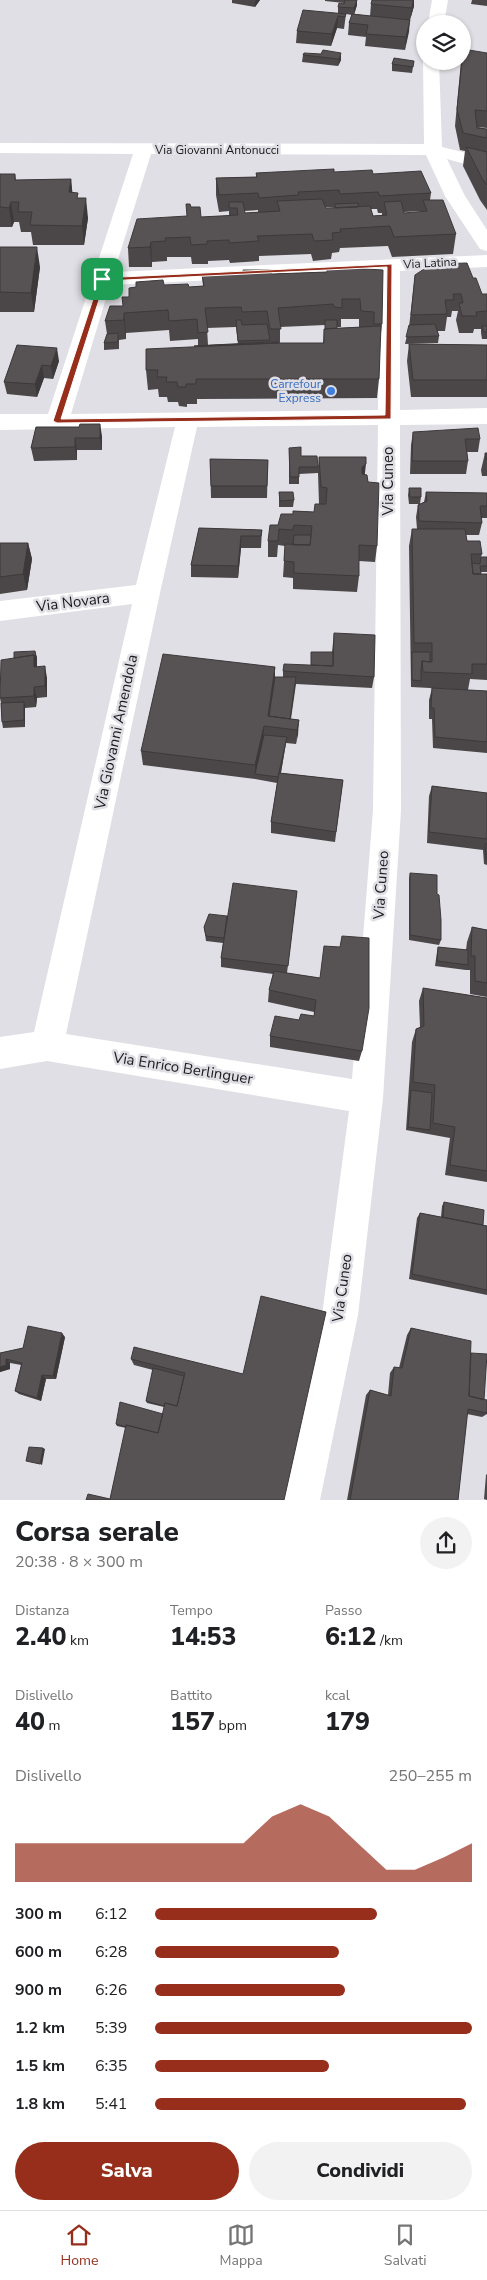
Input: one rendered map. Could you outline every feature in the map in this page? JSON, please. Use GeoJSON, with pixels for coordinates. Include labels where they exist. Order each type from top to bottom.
{"type":"FeatureCollection","features":[{"type":"Feature","properties":{"kind":"street"},"geometry":{"type":"LineString","coordinates":[[438,15],[440,0]]}},
{"type":"Feature","properties":{"kind":"street"},"geometry":{"type":"LineString","coordinates":[[431,70],[434,150],[455,196],[487,246]]}},
{"type":"Feature","properties":{"kind":"street","name":"Via Giovanni Antonucci"},"geometry":{"type":"LineString","coordinates":[[0,148],[434,150],[487,164]]}},
{"type":"Feature","properties":{"kind":"street"},"geometry":{"type":"LineString","coordinates":[[57,421],[143,150]]}},
{"type":"Feature","properties":{"kind":"street","name":"Via Latina"},"geometry":{"type":"LineString","coordinates":[[102,279],[487,261]]}},
{"type":"Feature","properties":{"kind":"street","name":"Via Cuneo"},"geometry":{"type":"LineString","coordinates":[[301,1500],[340,1315],[367,1098],[387,810],[390,265]]}},
{"type":"Feature","properties":{"kind":"street"},"geometry":{"type":"LineString","coordinates":[[0,422],[487,416]]}},
{"type":"Feature","properties":{"kind":"street","name":"Via Giovanni Amendola"},"geometry":{"type":"LineString","coordinates":[[47,1046],[147,593],[188,419]]}},
{"type":"Feature","properties":{"kind":"street","name":"Via Novara"},"geometry":{"type":"LineString","coordinates":[[0,611],[147,593]]}},
{"type":"Feature","properties":{"kind":"street","name":"Via Enrico Berlinguer"},"geometry":{"type":"LineString","coordinates":[[0,1053],[47,1046],[367,1098]]}},
{"type":"Feature","properties":{"kind":"building"},"geometry":{"type":"Polygon","coordinates":[[[345,0],[357,0],[354,8],[338,7],[339,3],[344,4],[345,0]]]}},
{"type":"Feature","properties":{"kind":"building"},"geometry":{"type":"Polygon","coordinates":[[[372,0],[413,0],[412,8],[371,4],[372,0]]]}},
{"type":"Feature","properties":{"kind":"building"},"geometry":{"type":"Polygon","coordinates":[[[303,10],[346,14],[345,17],[338,16],[332,34],[297,31],[303,10]]]}},
{"type":"Feature","properties":{"kind":"building"},"geometry":{"type":"Polygon","coordinates":[[[352,14],[410,20],[406,37],[366,34],[368,25],[349,23],[352,14]]]}},
{"type":"Feature","properties":{"kind":"building"},"geometry":{"type":"Polygon","coordinates":[[[323,50],[341,53],[339,59],[303,55],[304,53],[321,54],[323,50]]]}},
{"type":"Feature","properties":{"kind":"building"},"geometry":{"type":"Polygon","coordinates":[[[471,50],[487,53],[487,111],[475,110],[477,128],[487,129],[487,138],[463,133],[457,109],[461,70],[471,70],[471,50]]]}},
{"type":"Feature","properties":{"kind":"building"},"geometry":{"type":"Polygon","coordinates":[[[394,58],[414,61],[413,67],[392,64],[394,58]]]}},
{"type":"Feature","properties":{"kind":"building"},"geometry":{"type":"Polygon","coordinates":[[[466,147],[487,152],[487,185],[483,180],[466,147]]]}},
{"type":"Feature","properties":{"kind":"building"},"geometry":{"type":"Polygon","coordinates":[[[334,169],[334,172],[372,170],[373,174],[421,171],[431,193],[380,196],[378,192],[340,194],[339,190],[298,192],[299,195],[259,198],[258,193],[219,195],[216,178],[257,177],[256,173],[334,169]]]}},
{"type":"Feature","properties":{"kind":"building"},"geometry":{"type":"Polygon","coordinates":[[[0,174],[15,174],[15,180],[71,179],[69,192],[78,193],[77,198],[86,198],[82,226],[30,225],[32,212],[18,212],[19,202],[11,202],[9,208],[0,207],[0,174]]]}},
{"type":"Feature","properties":{"kind":"building"},"geometry":{"type":"Polygon","coordinates":[[[322,199],[326,208],[370,206],[373,216],[387,215],[384,202],[401,201],[404,213],[427,211],[423,200],[443,200],[456,234],[394,237],[390,226],[340,229],[341,232],[332,233],[333,240],[314,241],[312,234],[257,236],[259,241],[229,243],[229,240],[207,241],[207,244],[191,245],[190,237],[165,238],[166,241],[151,242],[150,247],[128,248],[137,219],[187,216],[186,204],[190,204],[191,207],[200,207],[201,217],[238,215],[237,208],[229,208],[229,202],[243,202],[245,213],[280,211],[277,201],[322,199]]]}},
{"type":"Feature","properties":{"kind":"building"},"geometry":{"type":"Polygon","coordinates":[[[358,203],[358,207],[335,208],[335,204],[358,203]]]}},
{"type":"Feature","properties":{"kind":"building"},"geometry":{"type":"Polygon","coordinates":[[[0,247],[37,247],[31,293],[0,292],[0,247]]]}},
{"type":"Feature","properties":{"kind":"building"},"geometry":{"type":"Polygon","coordinates":[[[467,263],[473,278],[476,278],[482,294],[487,294],[487,311],[476,312],[477,316],[462,316],[459,303],[463,303],[461,294],[453,294],[454,300],[445,300],[447,314],[411,315],[415,275],[424,269],[431,269],[430,264],[467,263]]]}},
{"type":"Feature","properties":{"kind":"building"},"geometry":{"type":"Polygon","coordinates":[[[327,269],[383,270],[382,324],[374,324],[374,312],[361,311],[360,299],[342,299],[342,308],[334,307],[333,304],[278,308],[281,329],[270,329],[267,311],[242,312],[241,307],[205,308],[208,332],[198,333],[197,319],[169,321],[168,310],[124,313],[124,320],[105,321],[110,306],[123,306],[122,297],[129,297],[129,288],[136,287],[136,282],[163,280],[164,285],[188,284],[189,287],[204,286],[202,275],[243,274],[243,270],[270,270],[272,274],[327,272],[327,269]]]}},
{"type":"Feature","properties":{"kind":"building"},"geometry":{"type":"Polygon","coordinates":[[[236,320],[241,320],[242,325],[267,324],[270,340],[238,341],[236,320]]]}},
{"type":"Feature","properties":{"kind":"building"},"geometry":{"type":"Polygon","coordinates":[[[325,320],[337,320],[337,328],[325,329],[325,320]]]}},
{"type":"Feature","properties":{"kind":"building"},"geometry":{"type":"Polygon","coordinates":[[[435,324],[439,336],[406,337],[409,325],[435,324]]]}},
{"type":"Feature","properties":{"kind":"building"},"geometry":{"type":"Polygon","coordinates":[[[381,326],[379,379],[196,379],[196,384],[186,384],[186,387],[178,387],[177,382],[166,382],[167,377],[157,377],[158,370],[146,370],[146,349],[279,343],[324,343],[324,329],[381,326]]]}},
{"type":"Feature","properties":{"kind":"building"},"geometry":{"type":"Polygon","coordinates":[[[482,326],[487,326],[487,332],[484,332],[482,326]]]}},
{"type":"Feature","properties":{"kind":"building"},"geometry":{"type":"Polygon","coordinates":[[[118,333],[118,342],[104,343],[107,334],[118,333]]]}},
{"type":"Feature","properties":{"kind":"building"},"geometry":{"type":"Polygon","coordinates":[[[270,342],[278,343],[194,346],[270,342]]]}},
{"type":"Feature","properties":{"kind":"building"},"geometry":{"type":"Polygon","coordinates":[[[409,344],[487,345],[487,380],[413,380],[409,344]]]}},
{"type":"Feature","properties":{"kind":"building"},"geometry":{"type":"Polygon","coordinates":[[[17,345],[57,348],[51,366],[42,365],[35,384],[4,382],[17,345]]]}},
{"type":"Feature","properties":{"kind":"building"},"geometry":{"type":"Polygon","coordinates":[[[80,424],[100,424],[100,438],[75,438],[75,447],[31,448],[36,427],[79,427],[80,424]]]}},
{"type":"Feature","properties":{"kind":"building"},"geometry":{"type":"Polygon","coordinates":[[[478,428],[480,439],[465,439],[468,461],[412,461],[413,432],[478,428]]]}},
{"type":"Feature","properties":{"kind":"building"},"geometry":{"type":"Polygon","coordinates":[[[301,447],[301,456],[317,456],[318,467],[299,467],[299,477],[290,477],[289,448],[301,447]]]}},
{"type":"Feature","properties":{"kind":"building"},"geometry":{"type":"Polygon","coordinates":[[[319,457],[366,457],[366,464],[362,467],[362,474],[367,475],[368,482],[379,483],[377,546],[359,545],[359,576],[294,573],[294,562],[284,561],[285,544],[310,545],[312,526],[294,525],[293,530],[279,529],[278,541],[268,541],[270,525],[278,525],[281,514],[293,514],[293,511],[314,512],[315,504],[326,504],[327,488],[321,487],[319,457]]]}},
{"type":"Feature","properties":{"kind":"building"},"geometry":{"type":"Polygon","coordinates":[[[210,459],[268,460],[267,486],[211,486],[210,459]]]}},
{"type":"Feature","properties":{"kind":"building"},"geometry":{"type":"Polygon","coordinates":[[[409,488],[421,488],[421,497],[410,497],[409,488]]]}},
{"type":"Feature","properties":{"kind":"building"},"geometry":{"type":"Polygon","coordinates":[[[279,492],[293,492],[294,500],[280,501],[279,492]]]}},
{"type":"Feature","properties":{"kind":"building"},"geometry":{"type":"Polygon","coordinates":[[[426,492],[487,493],[487,506],[480,506],[482,523],[419,521],[418,505],[427,501],[426,492]]]}},
{"type":"Feature","properties":{"kind":"building"},"geometry":{"type":"Polygon","coordinates":[[[199,528],[262,530],[261,536],[241,536],[238,566],[191,565],[199,528]]]}},
{"type":"Feature","properties":{"kind":"building"},"geometry":{"type":"Polygon","coordinates":[[[412,529],[465,529],[467,541],[480,541],[482,554],[471,554],[473,574],[487,574],[487,664],[472,664],[472,674],[423,672],[422,661],[432,662],[432,643],[414,643],[412,529]]]}},
{"type":"Feature","properties":{"kind":"building"},"geometry":{"type":"Polygon","coordinates":[[[294,535],[311,535],[310,545],[293,545],[294,535]]]}},
{"type":"Feature","properties":{"kind":"building"},"geometry":{"type":"Polygon","coordinates":[[[0,543],[28,543],[23,574],[0,577],[0,543]]]}},
{"type":"Feature","properties":{"kind":"building"},"geometry":{"type":"Polygon","coordinates":[[[481,557],[487,557],[487,566],[480,566],[481,574],[473,574],[472,563],[480,564],[481,557]]]}},
{"type":"Feature","properties":{"kind":"building"},"geometry":{"type":"Polygon","coordinates":[[[334,633],[375,635],[374,677],[283,671],[284,664],[333,666],[334,633]]]}},
{"type":"Feature","properties":{"kind":"building"},"geometry":{"type":"Polygon","coordinates":[[[35,651],[36,660],[34,655],[14,658],[14,652],[35,651]]]}},
{"type":"Feature","properties":{"kind":"building"},"geometry":{"type":"Polygon","coordinates":[[[311,652],[333,652],[333,666],[311,665],[311,652]]]}},
{"type":"Feature","properties":{"kind":"building"},"geometry":{"type":"Polygon","coordinates":[[[412,652],[430,652],[430,662],[422,661],[421,681],[412,680],[412,652]]]}},
{"type":"Feature","properties":{"kind":"building"},"geometry":{"type":"Polygon","coordinates":[[[163,654],[275,667],[268,716],[299,720],[297,730],[264,726],[255,765],[141,751],[163,654]]]}},
{"type":"Feature","properties":{"kind":"building"},"geometry":{"type":"Polygon","coordinates":[[[34,655],[34,667],[45,666],[45,686],[34,687],[34,696],[0,698],[1,660],[34,655]]]}},
{"type":"Feature","properties":{"kind":"building"},"geometry":{"type":"Polygon","coordinates":[[[275,677],[296,677],[290,719],[269,716],[275,677]]]}},
{"type":"Feature","properties":{"kind":"building"},"geometry":{"type":"Polygon","coordinates":[[[432,688],[487,691],[487,742],[435,737],[434,708],[431,708],[432,688]]]}},
{"type":"Feature","properties":{"kind":"building"},"geometry":{"type":"Polygon","coordinates":[[[24,702],[24,720],[2,722],[1,703],[24,702]]]}},
{"type":"Feature","properties":{"kind":"building"},"geometry":{"type":"Polygon","coordinates":[[[264,735],[287,737],[278,777],[255,774],[264,735]]]}},
{"type":"Feature","properties":{"kind":"building"},"geometry":{"type":"Polygon","coordinates":[[[279,773],[343,780],[336,832],[271,822],[279,773]]]}},
{"type":"Feature","properties":{"kind":"building"},"geometry":{"type":"Polygon","coordinates":[[[432,786],[487,793],[487,839],[429,832],[432,786]]]}},
{"type":"Feature","properties":{"kind":"building"},"geometry":{"type":"Polygon","coordinates":[[[485,844],[487,844],[487,859],[486,859],[485,844]]]}},
{"type":"Feature","properties":{"kind":"building"},"geometry":{"type":"Polygon","coordinates":[[[410,873],[437,875],[441,940],[410,935],[410,873]]]}},
{"type":"Feature","properties":{"kind":"building"},"geometry":{"type":"Polygon","coordinates":[[[233,883],[297,891],[288,966],[221,958],[233,883]]]}},
{"type":"Feature","properties":{"kind":"building"},"geometry":{"type":"Polygon","coordinates":[[[209,914],[227,916],[224,938],[206,936],[204,927],[209,914]]]}},
{"type":"Feature","properties":{"kind":"building"},"geometry":{"type":"Polygon","coordinates":[[[472,927],[487,930],[487,983],[475,981],[475,956],[471,956],[472,927]]]}},
{"type":"Feature","properties":{"kind":"building"},"geometry":{"type":"Polygon","coordinates":[[[342,936],[369,938],[369,1008],[362,1051],[270,1036],[275,1016],[299,1020],[301,1014],[314,1016],[316,1000],[269,990],[274,971],[320,978],[324,946],[340,947],[342,936]]]}},
{"type":"Feature","properties":{"kind":"building"},"geometry":{"type":"Polygon","coordinates":[[[438,947],[468,950],[468,965],[437,961],[438,947]]]}},
{"type":"Feature","properties":{"kind":"building"},"geometry":{"type":"Polygon","coordinates":[[[423,988],[487,998],[487,1171],[450,1165],[455,1127],[433,1123],[435,1085],[413,1082],[416,1029],[424,1026],[423,988]]]}},
{"type":"Feature","properties":{"kind":"building"},"geometry":{"type":"Polygon","coordinates":[[[411,1090],[432,1093],[430,1130],[408,1127],[411,1090]]]}},
{"type":"Feature","properties":{"kind":"building"},"geometry":{"type":"Polygon","coordinates":[[[444,1202],[484,1210],[483,1225],[443,1217],[444,1202]]]}},
{"type":"Feature","properties":{"kind":"building"},"geometry":{"type":"Polygon","coordinates":[[[420,1213],[487,1226],[487,1290],[412,1274],[420,1213]]]}},
{"type":"Feature","properties":{"kind":"building"},"geometry":{"type":"Polygon","coordinates":[[[261,1296],[326,1312],[284,1500],[86,1500],[88,1494],[110,1499],[126,1425],[158,1433],[165,1403],[177,1406],[185,1373],[131,1359],[134,1347],[243,1374],[261,1296]]]}},
{"type":"Feature","properties":{"kind":"building"},"geometry":{"type":"Polygon","coordinates":[[[28,1326],[62,1333],[53,1376],[42,1375],[37,1398],[15,1391],[22,1363],[6,1359],[6,1365],[0,1367],[0,1353],[23,1348],[28,1326]]]}},
{"type":"Feature","properties":{"kind":"building"},"geometry":{"type":"Polygon","coordinates":[[[411,1328],[471,1341],[469,1396],[487,1400],[487,1413],[468,1409],[458,1500],[350,1500],[370,1390],[391,1396],[394,1367],[402,1368],[411,1328]]]}},
{"type":"Feature","properties":{"kind":"building"},"geometry":{"type":"Polygon","coordinates":[[[471,1353],[487,1354],[484,1400],[469,1396],[471,1353]]]}},
{"type":"Feature","properties":{"kind":"building"},"geometry":{"type":"Polygon","coordinates":[[[153,1368],[184,1376],[177,1406],[165,1403],[164,1406],[146,1401],[153,1368]]]}},
{"type":"Feature","properties":{"kind":"building"},"geometry":{"type":"Polygon","coordinates":[[[120,1402],[163,1414],[158,1433],[116,1424],[120,1402]]]}},
{"type":"Feature","properties":{"kind":"building"},"geometry":{"type":"Polygon","coordinates":[[[29,1447],[43,1448],[40,1464],[26,1461],[29,1447]]]}},
{"type":"Feature","properties":{"kind":"place","name":"Carrefour Express"},"geometry":{"type":"Point","coordinates":[331,391]}},
{"type":"Feature","properties":{"kind":"route"},"geometry":{"type":"LineString","coordinates":[[390,265],[388,417],[57,421],[102,279],[390,265]]}}]}
